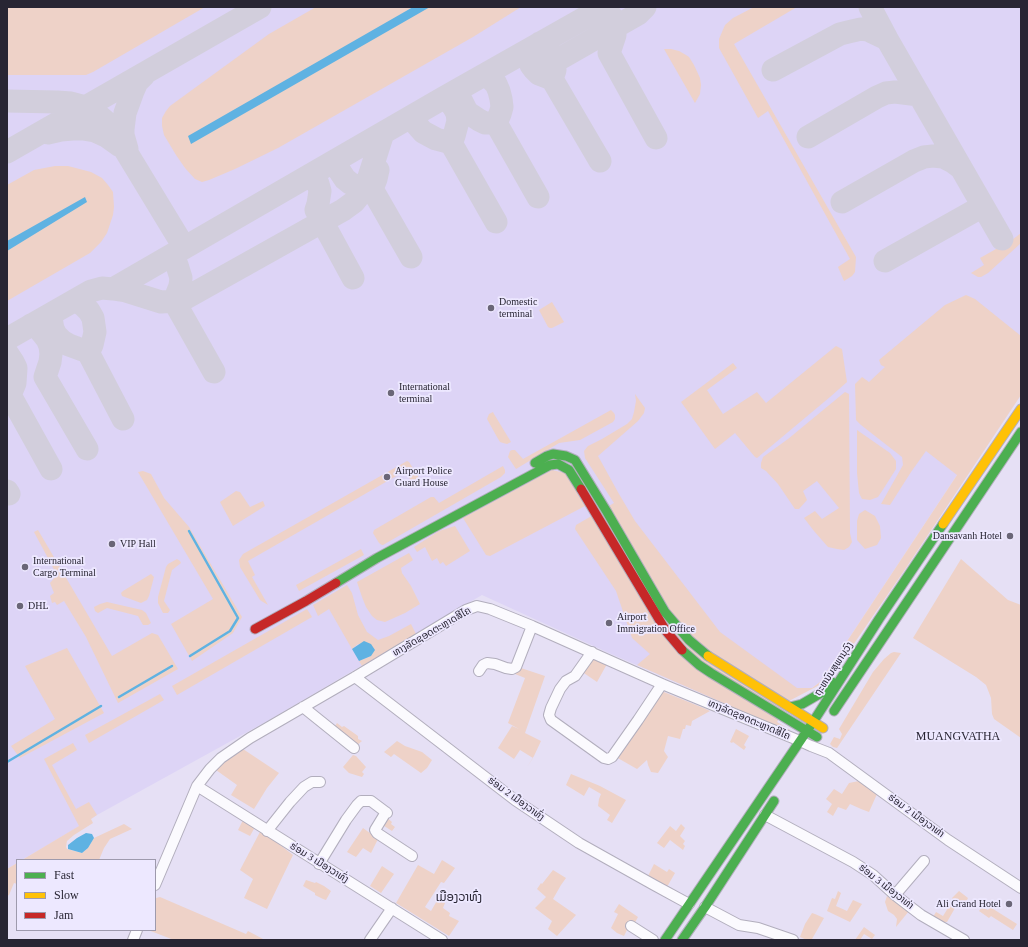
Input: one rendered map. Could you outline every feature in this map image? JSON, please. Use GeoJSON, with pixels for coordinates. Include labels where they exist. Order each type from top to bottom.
{"type":"FeatureCollection","features":[{"type":"Feature","properties":{"kind":"main road","name":"ຖະຫນົນສຸພານຸວົງ"},"geometry":{"type":"LineString","coordinates":[[665,940],[813,722],[879,619],[1021,409]]}},
{"type":"Feature","properties":{"kind":"main road"},"geometry":{"type":"LineString","coordinates":[[808,750],[1021,432]]}},
{"type":"Feature","properties":{"kind":"main road"},"geometry":{"type":"LineString","coordinates":[[528,467],[553,454],[562,455],[572,459],[578,465],[601,502],[658,609],[666,631],[681,649],[699,665],[711,673],[817,737]]}},
{"type":"Feature","properties":{"kind":"main road"},"geometry":{"type":"LineString","coordinates":[[255,629],[306,601],[377,558],[550,465],[558,464],[569,470],[591,508],[658,609],[689,640],[706,655],[823,728]]}},
{"type":"Feature","properties":{"kind":"main road"},"geometry":{"type":"LineString","coordinates":[[273,619],[284,606],[501,481]]}},
{"type":"Feature","properties":{"kind":"main road"},"geometry":{"type":"LineString","coordinates":[[591,508],[601,502]]}},
{"type":"Feature","properties":{"kind":"main road"},"geometry":{"type":"LineString","coordinates":[[790,707],[802,704],[821,693],[835,678],[869,630],[879,619]]}},
{"type":"Feature","properties":{"kind":"main road"},"geometry":{"type":"LineString","coordinates":[[711,673],[718,662]]}},
{"type":"Feature","properties":{"kind":"main road"},"geometry":{"type":"LineString","coordinates":[[682,940],[777,796]]}},
{"type":"Feature","properties":{"kind":"street","name":"ທາງລັດຊອດຕະຫຼາດສີໄຄ"},"geometry":{"type":"LineString","coordinates":[[156,884],[197,786],[221,758],[250,738],[355,678],[466,610],[477,606],[490,609],[532,626],[662,684],[800,741],[808,750]]}},
{"type":"Feature","properties":{"kind":"street"},"geometry":{"type":"LineString","coordinates":[[479,671],[483,665],[487,663],[512,669],[516,667],[532,626]]}},
{"type":"Feature","properties":{"kind":"street"},"geometry":{"type":"LineString","coordinates":[[592,652],[576,676],[566,681],[560,689],[549,715],[551,720],[604,758],[608,759],[612,757],[662,684]]}},
{"type":"Feature","properties":{"kind":"street","name":"ຮ່ອມ 2 ເມືອງວາທົ່ງ"},"geometry":{"type":"LineString","coordinates":[[355,678],[515,800],[579,843],[689,904]]}},
{"type":"Feature","properties":{"kind":"street"},"geometry":{"type":"LineString","coordinates":[[303,707],[354,748]]}},
{"type":"Feature","properties":{"kind":"street","name":"ຮ່ອມ 2 ເມືອງວາທ່າ"},"geometry":{"type":"LineString","coordinates":[[808,750],[829,753],[948,840],[1021,888]]}},
{"type":"Feature","properties":{"kind":"street"},"geometry":{"type":"LineString","coordinates":[[267,831],[290,802],[304,788],[312,782],[320,782]]}},
{"type":"Feature","properties":{"kind":"street","name":"ຮ່ອມ 3 ເມືອງວາທົ່ງ"},"geometry":{"type":"LineString","coordinates":[[197,786],[442,940]]}},
{"type":"Feature","properties":{"kind":"street"},"geometry":{"type":"LineString","coordinates":[[319,864],[346,820],[361,801],[371,801],[386,812],[375,830],[377,833],[412,856]]}},
{"type":"Feature","properties":{"kind":"street","name":"ຮ່ອມ 3 ເມືອງວາທ່າ"},"geometry":{"type":"LineString","coordinates":[[765,815],[853,862],[873,875],[895,895],[921,914],[964,940]]}},
{"type":"Feature","properties":{"kind":"street"},"geometry":{"type":"LineString","coordinates":[[895,895],[924,861]]}},
{"type":"Feature","properties":{"kind":"street"},"geometry":{"type":"LineString","coordinates":[[705,907],[739,925],[758,928],[793,940]]}},
{"type":"Feature","properties":{"kind":"street"},"geometry":{"type":"LineString","coordinates":[[370,940],[392,908]]}},
{"type":"Feature","properties":{"kind":"street"},"geometry":{"type":"LineString","coordinates":[[631,926],[653,940]]}},
{"type":"Feature","properties":{"kind":"shaded area"},"geometry":{"type":"Polygon","coordinates":[[[7,7],[1021,7],[1021,382],[957,475],[820,682],[812,688],[797,688],[777,722],[790,730],[788,733],[760,719],[609,653],[482,595],[269,720],[97,815],[24,859],[16,859],[16,864],[7,869],[7,7]]]}},
{"type":"Feature","properties":{"kind":"shaded area"},"geometry":{"type":"Polygon","coordinates":[[[7,7],[205,7],[86,75],[7,75],[7,7]]]}},
{"type":"Feature","properties":{"kind":"shaded area"},"geometry":{"type":"Polygon","coordinates":[[[316,7],[521,7],[473,37],[278,148],[209,180],[202,182],[195,179],[185,168],[164,135],[162,118],[166,111],[170,106],[269,34],[316,7]]]}},
{"type":"Feature","properties":{"kind":"shaded area"},"geometry":{"type":"Polygon","coordinates":[[[754,7],[797,7],[734,44],[856,257],[855,272],[844,281],[838,267],[850,259],[768,111],[758,118],[719,48],[719,39],[725,25],[733,18],[754,7]]]}},
{"type":"Feature","properties":{"kind":"shaded area"},"geometry":{"type":"Polygon","coordinates":[[[664,49],[679,51],[689,57],[694,65],[700,78],[701,85],[700,94],[695,103],[664,49]]]}},
{"type":"Feature","properties":{"kind":"shaded area"},"geometry":{"type":"Polygon","coordinates":[[[55,166],[68,166],[91,172],[102,178],[108,185],[113,192],[114,207],[107,233],[101,242],[90,253],[7,301],[7,185],[34,170],[55,166]]]}},
{"type":"Feature","properties":{"kind":"shaded area"},"geometry":{"type":"Polygon","coordinates":[[[1021,233],[1021,243],[988,273],[978,277],[971,273],[984,265],[980,258],[1012,240],[1021,233]]]}},
{"type":"Feature","properties":{"kind":"shaded area"},"geometry":{"type":"Polygon","coordinates":[[[966,295],[975,299],[1021,336],[1021,395],[906,568],[829,680],[789,701],[777,722],[790,730],[788,733],[760,719],[637,665],[650,654],[632,638],[616,591],[575,529],[576,525],[614,503],[585,458],[584,451],[588,446],[627,424],[632,419],[636,401],[635,394],[645,408],[644,413],[638,421],[598,456],[635,521],[720,632],[797,688],[812,688],[820,682],[957,475],[926,451],[890,505],[881,504],[903,465],[902,457],[856,420],[855,384],[862,377],[869,382],[885,367],[881,365],[879,360],[945,305],[966,295]]]}},
{"type":"Feature","properties":{"kind":"shaded area"},"geometry":{"type":"Polygon","coordinates":[[[552,302],[564,322],[550,328],[539,310],[552,302]]]}},
{"type":"Feature","properties":{"kind":"shaded area"},"geometry":{"type":"Polygon","coordinates":[[[836,346],[842,349],[847,382],[757,458],[735,433],[715,449],[681,402],[733,363],[737,368],[707,390],[723,414],[757,392],[766,403],[836,346]]]}},
{"type":"Feature","properties":{"kind":"shaded area"},"geometry":{"type":"Polygon","coordinates":[[[845,392],[849,394],[850,533],[852,542],[849,547],[844,550],[828,547],[804,518],[815,511],[822,519],[839,508],[817,481],[803,491],[807,500],[799,509],[795,509],[778,484],[766,471],[761,468],[761,463],[763,457],[788,439],[845,392]]]}},
{"type":"Feature","properties":{"kind":"shaded area"},"geometry":{"type":"Polygon","coordinates":[[[611,410],[615,415],[613,422],[580,440],[559,443],[516,469],[508,457],[510,451],[515,450],[523,459],[611,410]]]}},
{"type":"Feature","properties":{"kind":"shaded area"},"geometry":{"type":"Polygon","coordinates":[[[493,412],[511,442],[507,444],[500,442],[497,437],[487,419],[489,414],[493,412]]]}},
{"type":"Feature","properties":{"kind":"shaded area"},"geometry":{"type":"Polygon","coordinates":[[[857,430],[890,453],[896,461],[896,469],[878,497],[870,500],[862,499],[859,493],[857,473],[857,430]]]}},
{"type":"Feature","properties":{"kind":"shaded area"},"geometry":{"type":"Polygon","coordinates":[[[407,461],[418,476],[419,481],[417,484],[413,484],[405,471],[248,561],[255,575],[252,577],[268,605],[260,600],[240,567],[239,560],[243,554],[407,461]]]}},
{"type":"Feature","properties":{"kind":"shaded area"},"geometry":{"type":"Polygon","coordinates":[[[503,466],[505,473],[501,477],[383,545],[379,543],[373,533],[374,530],[431,497],[434,497],[439,503],[503,466]]]}},
{"type":"Feature","properties":{"kind":"shaded area"},"geometry":{"type":"Polygon","coordinates":[[[552,470],[565,473],[585,506],[490,556],[486,555],[463,518],[552,470]]]}},
{"type":"Feature","properties":{"kind":"shaded area"},"geometry":{"type":"Polygon","coordinates":[[[143,471],[151,474],[164,498],[189,527],[242,617],[233,633],[192,661],[171,624],[213,599],[138,472],[143,471]]]}},
{"type":"Feature","properties":{"kind":"shaded area"},"geometry":{"type":"Polygon","coordinates":[[[236,491],[240,492],[250,507],[263,501],[265,506],[233,526],[220,502],[236,491]]]}},
{"type":"Feature","properties":{"kind":"shaded area"},"geometry":{"type":"Polygon","coordinates":[[[865,510],[875,516],[880,526],[881,538],[877,545],[865,549],[857,540],[857,521],[859,514],[865,510]]]}},
{"type":"Feature","properties":{"kind":"shaded area"},"geometry":{"type":"Polygon","coordinates":[[[455,526],[470,551],[446,566],[443,562],[440,564],[437,558],[432,561],[425,547],[417,552],[414,547],[439,531],[455,526]]]}},
{"type":"Feature","properties":{"kind":"shaded area"},"geometry":{"type":"Polygon","coordinates":[[[38,530],[112,656],[152,633],[158,635],[178,669],[118,703],[86,637],[64,601],[57,605],[55,602],[52,603],[50,596],[54,593],[50,583],[57,575],[34,532],[38,530]]]}},
{"type":"Feature","properties":{"kind":"shaded area"},"geometry":{"type":"Polygon","coordinates":[[[361,549],[364,555],[299,591],[296,585],[361,549]]]}},
{"type":"Feature","properties":{"kind":"shaded area"},"geometry":{"type":"Polygon","coordinates":[[[409,553],[413,560],[401,568],[402,573],[411,586],[420,604],[385,622],[377,620],[372,616],[366,607],[357,582],[409,553]]]}},
{"type":"Feature","properties":{"kind":"shaded area"},"geometry":{"type":"Polygon","coordinates":[[[177,559],[181,563],[172,570],[164,601],[170,610],[168,613],[163,613],[158,603],[158,597],[166,567],[168,564],[177,559]]]}},
{"type":"Feature","properties":{"kind":"shaded area"},"geometry":{"type":"Polygon","coordinates":[[[961,559],[1008,600],[1021,605],[1021,738],[994,719],[992,714],[991,698],[986,685],[976,677],[913,638],[961,559]]]}},
{"type":"Feature","properties":{"kind":"shaded area"},"geometry":{"type":"Polygon","coordinates":[[[151,574],[154,577],[147,600],[141,603],[122,596],[121,593],[123,591],[151,574]]]}},
{"type":"Feature","properties":{"kind":"shaded area"},"geometry":{"type":"Polygon","coordinates":[[[347,585],[352,593],[358,615],[367,632],[378,640],[411,624],[416,634],[362,666],[359,661],[371,656],[358,644],[352,649],[329,609],[318,616],[313,605],[347,585]]]}},
{"type":"Feature","properties":{"kind":"shaded area"},"geometry":{"type":"Polygon","coordinates":[[[107,602],[142,610],[146,613],[151,623],[148,625],[143,625],[138,616],[107,608],[98,613],[95,611],[94,607],[107,602]]]}},
{"type":"Feature","properties":{"kind":"shaded area"},"geometry":{"type":"Polygon","coordinates":[[[307,609],[312,617],[177,695],[172,686],[307,609]]]}},
{"type":"Feature","properties":{"kind":"shaded area"},"geometry":{"type":"Polygon","coordinates":[[[67,648],[104,713],[20,758],[11,746],[55,719],[25,666],[67,648]]]}},
{"type":"Feature","properties":{"kind":"shaded area"},"geometry":{"type":"Polygon","coordinates":[[[894,652],[901,653],[837,748],[833,747],[830,744],[834,737],[840,739],[842,734],[839,729],[873,672],[884,659],[894,652]]]}},
{"type":"Feature","properties":{"kind":"shaded area"},"geometry":{"type":"Polygon","coordinates":[[[589,655],[607,664],[597,682],[578,669],[589,655]]]}},
{"type":"Feature","properties":{"kind":"shaded area"},"geometry":{"type":"Polygon","coordinates":[[[518,667],[545,676],[525,733],[541,741],[533,758],[520,750],[514,759],[498,748],[512,726],[519,729],[508,723],[525,678],[515,674],[518,667]]]}},
{"type":"Feature","properties":{"kind":"shaded area"},"geometry":{"type":"Polygon","coordinates":[[[659,690],[710,711],[692,721],[691,726],[686,725],[680,739],[668,736],[664,751],[668,757],[658,773],[651,772],[647,760],[637,769],[616,757],[631,740],[640,720],[659,690]]]}},
{"type":"Feature","properties":{"kind":"shaded area"},"geometry":{"type":"Polygon","coordinates":[[[160,694],[164,700],[89,743],[85,735],[160,694]]]}},
{"type":"Feature","properties":{"kind":"shaded area"},"geometry":{"type":"Polygon","coordinates":[[[337,723],[358,736],[358,739],[362,741],[355,747],[333,729],[337,723]]]}},
{"type":"Feature","properties":{"kind":"shaded area"},"geometry":{"type":"Polygon","coordinates":[[[736,729],[749,736],[744,745],[746,747],[744,750],[733,742],[730,742],[736,729]]]}},
{"type":"Feature","properties":{"kind":"shaded area"},"geometry":{"type":"Polygon","coordinates":[[[397,741],[405,746],[422,752],[432,760],[427,768],[421,773],[394,754],[391,757],[384,752],[397,741]]]}},
{"type":"Feature","properties":{"kind":"shaded area"},"geometry":{"type":"Polygon","coordinates":[[[73,743],[77,750],[52,765],[76,809],[89,802],[97,815],[91,819],[93,823],[67,841],[67,849],[82,853],[88,848],[94,838],[124,824],[132,829],[110,839],[99,859],[24,859],[79,826],[44,759],[73,743]]]}},
{"type":"Feature","properties":{"kind":"shaded area"},"geometry":{"type":"Polygon","coordinates":[[[243,749],[279,773],[267,788],[254,809],[231,795],[237,785],[216,770],[243,749]]]}},
{"type":"Feature","properties":{"kind":"shaded area"},"geometry":{"type":"Polygon","coordinates":[[[353,755],[356,756],[366,767],[362,772],[364,774],[362,777],[349,773],[343,767],[353,755]]]}},
{"type":"Feature","properties":{"kind":"shaded area"},"geometry":{"type":"Polygon","coordinates":[[[571,774],[600,786],[626,800],[612,823],[607,820],[610,815],[598,806],[601,794],[589,787],[584,796],[566,785],[571,774]]]}},
{"type":"Feature","properties":{"kind":"shaded area"},"geometry":{"type":"Polygon","coordinates":[[[859,781],[877,794],[869,812],[850,804],[846,810],[838,807],[833,816],[827,812],[832,804],[826,799],[834,789],[842,794],[849,783],[859,781]]]}},
{"type":"Feature","properties":{"kind":"shaded area"},"geometry":{"type":"Polygon","coordinates":[[[385,816],[395,827],[392,831],[381,824],[385,816]]]}},
{"type":"Feature","properties":{"kind":"shaded area"},"geometry":{"type":"Polygon","coordinates":[[[243,820],[255,827],[250,836],[238,830],[243,820]]]}},
{"type":"Feature","properties":{"kind":"shaded area"},"geometry":{"type":"Polygon","coordinates":[[[681,824],[685,828],[680,836],[685,841],[683,844],[685,846],[683,850],[670,840],[664,848],[657,843],[670,826],[676,831],[681,824]]]}},
{"type":"Feature","properties":{"kind":"shaded area"},"geometry":{"type":"Polygon","coordinates":[[[363,828],[378,839],[371,853],[363,848],[356,857],[347,852],[363,828]]]}},
{"type":"Feature","properties":{"kind":"shaded area"},"geometry":{"type":"Polygon","coordinates":[[[261,830],[293,855],[267,909],[244,898],[253,879],[240,870],[261,830]]]}},
{"type":"Feature","properties":{"kind":"shaded area"},"geometry":{"type":"Polygon","coordinates":[[[442,860],[455,868],[444,883],[441,882],[425,907],[431,911],[441,894],[444,897],[445,903],[443,908],[450,913],[449,916],[459,921],[449,936],[396,903],[418,865],[434,874],[442,860]]]}},
{"type":"Feature","properties":{"kind":"shaded area"},"geometry":{"type":"Polygon","coordinates":[[[16,864],[16,884],[14,883],[9,895],[7,896],[7,869],[16,864]]]}},
{"type":"Feature","properties":{"kind":"shaded area"},"geometry":{"type":"Polygon","coordinates":[[[654,864],[667,872],[669,869],[675,873],[667,887],[646,880],[654,864]]]}},
{"type":"Feature","properties":{"kind":"shaded area"},"geometry":{"type":"Polygon","coordinates":[[[382,866],[394,874],[381,893],[370,886],[382,866]]]}},
{"type":"Feature","properties":{"kind":"shaded area"},"geometry":{"type":"Polygon","coordinates":[[[553,870],[566,878],[553,899],[576,915],[557,936],[548,929],[552,921],[535,908],[546,897],[537,889],[553,870]]]}},
{"type":"Feature","properties":{"kind":"shaded area"},"geometry":{"type":"Polygon","coordinates":[[[306,880],[316,882],[331,891],[326,900],[315,895],[315,893],[303,886],[306,880]]]}},
{"type":"Feature","properties":{"kind":"shaded area"},"geometry":{"type":"Polygon","coordinates":[[[838,891],[841,893],[836,906],[847,911],[853,900],[862,904],[850,922],[827,911],[832,898],[835,899],[838,891]]]}},
{"type":"Feature","properties":{"kind":"shaded area"},"geometry":{"type":"Polygon","coordinates":[[[959,891],[968,898],[965,904],[959,901],[947,922],[942,922],[933,917],[936,912],[943,916],[953,900],[952,898],[959,891]]]}},
{"type":"Feature","properties":{"kind":"shaded area"},"geometry":{"type":"Polygon","coordinates":[[[887,896],[909,911],[896,927],[897,919],[888,911],[885,902],[887,896]]]}},
{"type":"Feature","properties":{"kind":"shaded area"},"geometry":{"type":"Polygon","coordinates":[[[160,897],[246,934],[248,931],[265,940],[174,940],[151,931],[156,931],[156,898],[160,897]]]}},
{"type":"Feature","properties":{"kind":"shaded area"},"geometry":{"type":"Polygon","coordinates":[[[619,904],[638,917],[631,930],[628,928],[624,936],[611,928],[618,914],[614,912],[619,904]]]}},
{"type":"Feature","properties":{"kind":"shaded area"},"geometry":{"type":"Polygon","coordinates":[[[982,907],[988,910],[990,907],[1017,924],[1013,930],[991,916],[989,918],[979,911],[982,907]]]}},
{"type":"Feature","properties":{"kind":"shaded area"},"geometry":{"type":"Polygon","coordinates":[[[812,913],[824,918],[812,939],[813,940],[807,940],[800,937],[805,924],[812,913]]]}},
{"type":"Feature","properties":{"kind":"shaded area"},"geometry":{"type":"Polygon","coordinates":[[[864,927],[875,935],[872,939],[864,934],[860,940],[855,940],[864,927]]]}},
{"type":"Feature","properties":{"kind":"water"},"geometry":{"type":"Polygon","coordinates":[[[413,7],[430,7],[191,144],[188,136],[413,7]]]}},
{"type":"Feature","properties":{"kind":"water"},"geometry":{"type":"Polygon","coordinates":[[[85,197],[87,202],[7,251],[7,241],[85,197]]]}},
{"type":"Feature","properties":{"kind":"water"},"geometry":{"type":"Polygon","coordinates":[[[364,641],[371,644],[375,650],[371,656],[359,661],[352,649],[364,641]]]}},
{"type":"Feature","properties":{"kind":"water"},"geometry":{"type":"Polygon","coordinates":[[[86,833],[92,834],[94,838],[88,848],[82,853],[68,849],[68,845],[86,833]]]}},
{"type":"Feature","properties":{"kind":"waterway"},"geometry":{"type":"LineString","coordinates":[[189,531],[238,618],[230,631],[190,656]]}},
{"type":"Feature","properties":{"kind":"waterway"},"geometry":{"type":"LineString","coordinates":[[119,697],[172,666]]}},
{"type":"Feature","properties":{"kind":"waterway"},"geometry":{"type":"LineString","coordinates":[[7,762],[101,706]]}},
{"type":"Feature","properties":{"kind":"taxiway"},"geometry":{"type":"LineString","coordinates":[[7,152],[260,7]]}},
{"type":"Feature","properties":{"kind":"taxiway"},"geometry":{"type":"LineString","coordinates":[[7,339],[91,291],[102,288],[113,289],[604,7]]}},
{"type":"Feature","properties":{"kind":"taxiway"},"geometry":{"type":"LineString","coordinates":[[554,62],[638,14],[645,7]]}},
{"type":"Feature","properties":{"kind":"taxiway"},"geometry":{"type":"LineString","coordinates":[[870,7],[1002,239]]}},
{"type":"Feature","properties":{"kind":"taxiway"},"geometry":{"type":"LineString","coordinates":[[603,8],[611,16],[615,27],[615,35],[609,53],[656,138]]}},
{"type":"Feature","properties":{"kind":"taxiway"},"geometry":{"type":"LineString","coordinates":[[773,70],[840,34],[861,29],[868,30],[887,39]]}},
{"type":"Feature","properties":{"kind":"taxiway"},"geometry":{"type":"LineString","coordinates":[[540,43],[552,55],[555,70],[552,79],[600,161]]}},
{"type":"Feature","properties":{"kind":"taxiway"},"geometry":{"type":"LineString","coordinates":[[528,50],[531,65],[534,69],[539,74],[552,79]]}},
{"type":"Feature","properties":{"kind":"taxiway"},"geometry":{"type":"LineString","coordinates":[[486,74],[496,84],[501,99],[502,107],[496,123],[538,197]]}},
{"type":"Feature","properties":{"kind":"taxiway"},"geometry":{"type":"LineString","coordinates":[[127,149],[123,135],[125,113],[137,82],[144,75]]}},
{"type":"Feature","properties":{"kind":"taxiway"},"geometry":{"type":"LineString","coordinates":[[459,90],[460,98],[467,112],[485,123],[496,123]]}},
{"type":"Feature","properties":{"kind":"taxiway"},"geometry":{"type":"LineString","coordinates":[[808,137],[886,93],[895,92],[919,95]]}},
{"type":"Feature","properties":{"kind":"taxiway"},"geometry":{"type":"LineString","coordinates":[[445,97],[457,113],[458,121],[451,143],[496,222]]}},
{"type":"Feature","properties":{"kind":"taxiway"},"geometry":{"type":"LineString","coordinates":[[7,101],[71,103],[86,107],[98,115],[116,135],[184,247]]}},
{"type":"Feature","properties":{"kind":"taxiway"},"geometry":{"type":"LineString","coordinates":[[414,115],[416,124],[423,132],[436,139],[451,143]]}},
{"type":"Feature","properties":{"kind":"taxiway"},"geometry":{"type":"LineString","coordinates":[[48,133],[73,129],[95,131],[106,136],[120,146]]}},
{"type":"Feature","properties":{"kind":"taxiway"},"geometry":{"type":"LineString","coordinates":[[113,289],[126,291],[161,302],[184,299],[343,210],[354,202],[363,191],[383,133]]}},
{"type":"Feature","properties":{"kind":"taxiway"},"geometry":{"type":"LineString","coordinates":[[842,202],[914,161],[924,157],[943,157],[961,168]]}},
{"type":"Feature","properties":{"kind":"taxiway"},"geometry":{"type":"LineString","coordinates":[[336,160],[339,170],[345,179],[357,187],[372,189]]}},
{"type":"Feature","properties":{"kind":"taxiway"},"geometry":{"type":"LineString","coordinates":[[378,170],[372,189],[411,257]]}},
{"type":"Feature","properties":{"kind":"taxiway"},"geometry":{"type":"LineString","coordinates":[[312,174],[320,191],[316,210],[353,278]]}},
{"type":"Feature","properties":{"kind":"taxiway"},"geometry":{"type":"LineString","coordinates":[[885,261],[983,206]]}},
{"type":"Feature","properties":{"kind":"taxiway"},"geometry":{"type":"LineString","coordinates":[[170,256],[177,265],[181,278],[180,286],[174,301],[214,372]]}},
{"type":"Feature","properties":{"kind":"taxiway"},"geometry":{"type":"LineString","coordinates":[[75,300],[84,306],[93,318],[95,332],[92,345],[88,352],[123,419]]}},
{"type":"Feature","properties":{"kind":"taxiway"},"geometry":{"type":"LineString","coordinates":[[51,318],[53,329],[62,341],[88,352]]}},
{"type":"Feature","properties":{"kind":"taxiway"},"geometry":{"type":"LineString","coordinates":[[31,325],[39,329],[47,339],[51,354],[45,377],[87,449]]}},
{"type":"Feature","properties":{"kind":"taxiway"},"geometry":{"type":"LineString","coordinates":[[7,353],[16,368],[15,383],[10,395],[51,469]]}},
{"type":"Feature","properties":{"kind":"traffic: fast"},"geometry":{"type":"LineString","coordinates":[[834,711],[1021,432]]}},
{"type":"Feature","properties":{"kind":"traffic: fast"},"geometry":{"type":"LineString","coordinates":[[535,463],[553,454],[566,456],[575,460],[665,612],[689,640],[708,656]]}},
{"type":"Feature","properties":{"kind":"traffic: fast"},"geometry":{"type":"LineString","coordinates":[[336,583],[377,558],[550,465],[558,464],[569,470],[581,489]]}},
{"type":"Feature","properties":{"kind":"traffic: fast"},"geometry":{"type":"LineString","coordinates":[[665,940],[813,722],[879,619],[943,524]]}},
{"type":"Feature","properties":{"kind":"traffic: fast"},"geometry":{"type":"LineString","coordinates":[[682,650],[711,673],[817,737]]}},
{"type":"Feature","properties":{"kind":"traffic: fast"},"geometry":{"type":"LineString","coordinates":[[790,707],[802,704],[821,693],[832,682]]}},
{"type":"Feature","properties":{"kind":"traffic: fast"},"geometry":{"type":"LineString","coordinates":[[682,940],[774,801]]}},
{"type":"Feature","properties":{"kind":"traffic: slow"},"geometry":{"type":"LineString","coordinates":[[943,524],[1021,409]]}},
{"type":"Feature","properties":{"kind":"traffic: slow"},"geometry":{"type":"LineString","coordinates":[[708,656],[823,728]]}},
{"type":"Feature","properties":{"kind":"traffic: jam"},"geometry":{"type":"LineString","coordinates":[[581,489],[666,631],[682,650]]}},
{"type":"Feature","properties":{"kind":"traffic: jam"},"geometry":{"type":"LineString","coordinates":[[255,629],[336,583]]}},
{"type":"Feature","properties":{"kind":"place","name":"Domestic terminal"},"geometry":{"type":"Point","coordinates":[491,308]}},
{"type":"Feature","properties":{"kind":"place","name":"International terminal"},"geometry":{"type":"Point","coordinates":[391,393]}},
{"type":"Feature","properties":{"kind":"place","name":"Airport Police Guard House"},"geometry":{"type":"Point","coordinates":[387,477]}},
{"type":"Feature","properties":{"kind":"place","name":"Dansavanh Hotel"},"geometry":{"type":"Point","coordinates":[1010,536]}},
{"type":"Feature","properties":{"kind":"place","name":"VIP Hall"},"geometry":{"type":"Point","coordinates":[112,544]}},
{"type":"Feature","properties":{"kind":"place","name":"International Cargo Terminal"},"geometry":{"type":"Point","coordinates":[25,567]}},
{"type":"Feature","properties":{"kind":"place","name":"DHL"},"geometry":{"type":"Point","coordinates":[20,606]}},
{"type":"Feature","properties":{"kind":"place","name":"Airport Immigration Office"},"geometry":{"type":"Point","coordinates":[609,623]}},
{"type":"Feature","properties":{"kind":"place","name":"Ali Grand Hotel"},"geometry":{"type":"Point","coordinates":[1009,904]}},
{"type":"Feature","properties":{"kind":"district","name":"MUANGVATHA"},"geometry":{"type":"Point","coordinates":[958,737]}},
{"type":"Feature","properties":{"kind":"district","name":"ເມືອງວາທົ່ງ"},"geometry":{"type":"Point","coordinates":[459,898]}}]}
